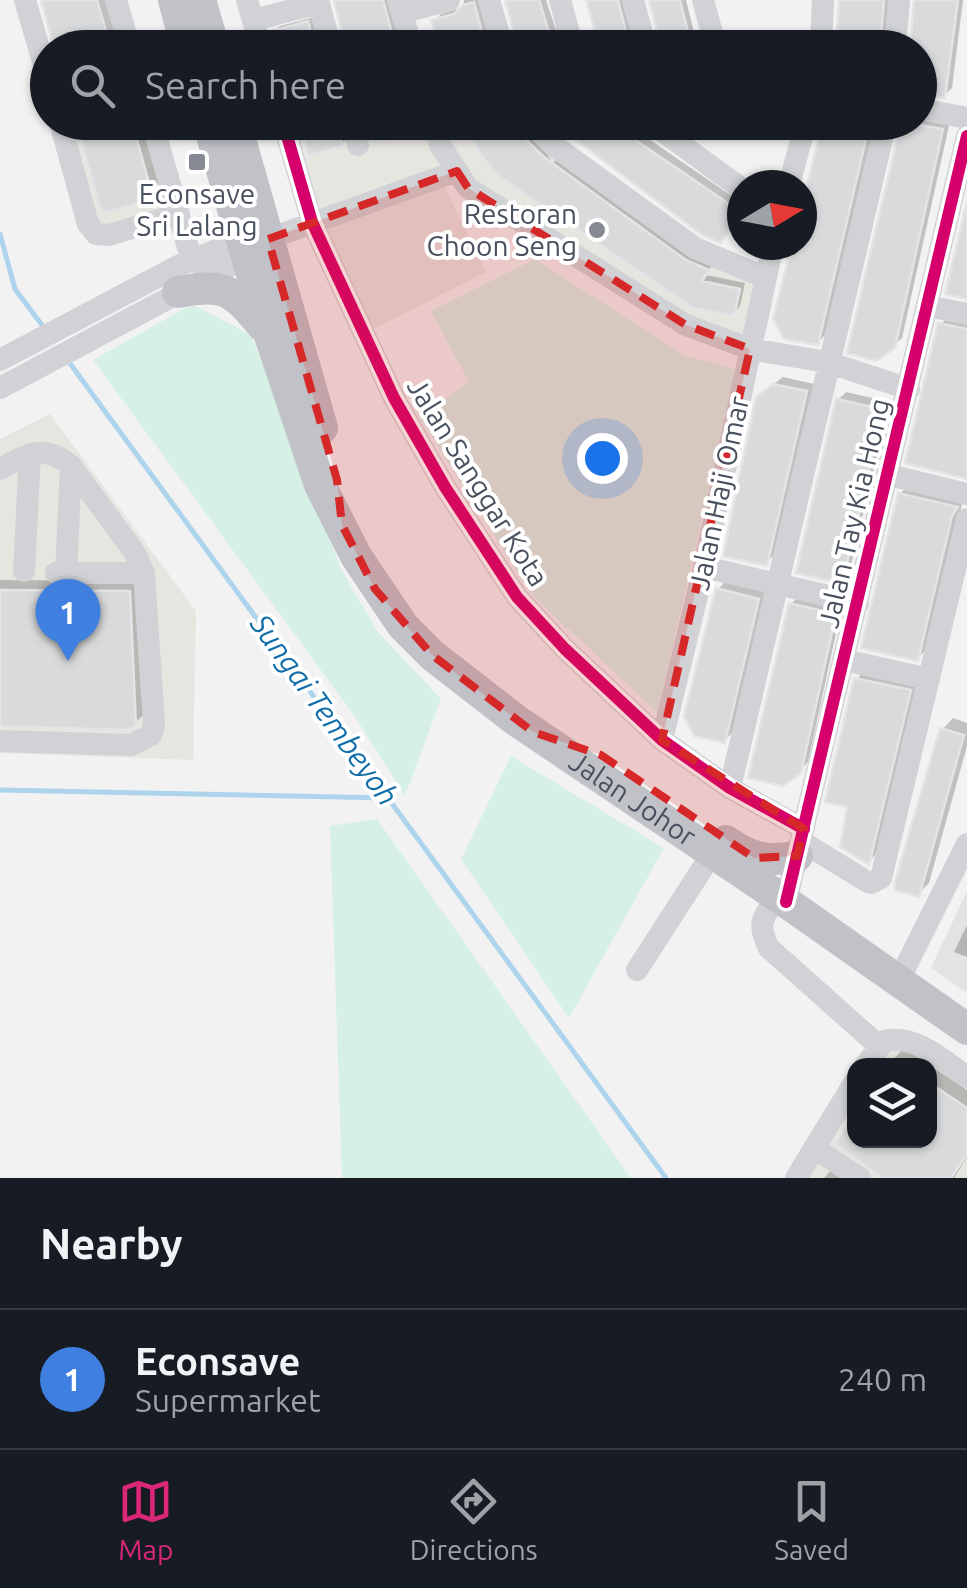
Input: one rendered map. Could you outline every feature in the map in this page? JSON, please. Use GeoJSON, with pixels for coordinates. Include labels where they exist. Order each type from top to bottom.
{"type":"FeatureCollection","features":[{"type":"Feature","properties":{"kind":"highway"},"geometry":{"type":"LineString","coordinates":[[174,0],[183,30]]}},
{"type":"Feature","properties":{"kind":"highway"},"geometry":{"type":"LineString","coordinates":[[200,0],[209,30]]}},
{"type":"Feature","properties":{"kind":"highway","name":"Jalan Johor"},"geometry":{"type":"LineString","coordinates":[[214,140],[337,480],[342,525]]}},
{"type":"Feature","properties":{"kind":"highway","name":"Jalan Johor"},"geometry":{"type":"LineString","coordinates":[[237,140],[269,334],[320,486],[375,588],[402,626],[533,732],[782,898],[967,1029]]}},
{"type":"Feature","properties":{"kind":"highway"},"geometry":{"type":"LineString","coordinates":[[178,292],[208,286],[231,291],[269,334]]}},
{"type":"Feature","properties":{"kind":"highway"},"geometry":{"type":"LineString","coordinates":[[533,732],[572,740],[601,755],[754,858],[782,860],[800,842]]}},
{"type":"Feature","properties":{"kind":"street"},"geometry":{"type":"LineString","coordinates":[[25,0],[34,30]]}},
{"type":"Feature","properties":{"kind":"street"},"geometry":{"type":"LineString","coordinates":[[116,0],[125,30]]}},
{"type":"Feature","properties":{"kind":"street"},"geometry":{"type":"LineString","coordinates":[[400,7],[449,0]]}},
{"type":"Feature","properties":{"kind":"street"},"geometry":{"type":"LineString","coordinates":[[489,0],[498,30]]}},
{"type":"Feature","properties":{"kind":"street"},"geometry":{"type":"LineString","coordinates":[[560,0],[568,30]]}},
{"type":"Feature","properties":{"kind":"street"},"geometry":{"type":"LineString","coordinates":[[634,0],[642,30]]}},
{"type":"Feature","properties":{"kind":"street"},"geometry":{"type":"LineString","coordinates":[[704,0],[712,30]]}},
{"type":"Feature","properties":{"kind":"street"},"geometry":{"type":"LineString","coordinates":[[822,30],[823,0]]}},
{"type":"Feature","properties":{"kind":"street"},"geometry":{"type":"LineString","coordinates":[[896,30],[899,0]]}},
{"type":"Feature","properties":{"kind":"street"},"geometry":{"type":"LineString","coordinates":[[250,10],[319,2],[326,30]]}},
{"type":"Feature","properties":{"kind":"street"},"geometry":{"type":"LineString","coordinates":[[937,112],[967,118]]}},
{"type":"Feature","properties":{"kind":"street","name":"Jalan Tay Kia Hong"},"geometry":{"type":"LineString","coordinates":[[872,1056],[769,948],[760,921],[782,898],[800,842],[967,136]]}},
{"type":"Feature","properties":{"kind":"street"},"geometry":{"type":"LineString","coordinates":[[65,140],[88,224],[96,234],[109,235],[179,214]]}},
{"type":"Feature","properties":{"kind":"street"},"geometry":{"type":"LineString","coordinates":[[157,140],[192,260]]}},
{"type":"Feature","properties":{"kind":"street","name":"Jalan Sanggar Kota"},"geometry":{"type":"LineString","coordinates":[[288,140],[312,222],[420,446],[508,583],[565,649],[662,740],[800,842],[866,881],[881,878],[930,679]]}},
{"type":"Feature","properties":{"kind":"street"},"geometry":{"type":"LineString","coordinates":[[438,140],[468,188],[686,325],[750,349],[827,362],[909,389]]}},
{"type":"Feature","properties":{"kind":"street"},"geometry":{"type":"LineString","coordinates":[[548,140],[695,248],[764,277]]}},
{"type":"Feature","properties":{"kind":"street"},"geometry":{"type":"LineString","coordinates":[[678,140],[727,178]]}},
{"type":"Feature","properties":{"kind":"street"},"geometry":{"type":"LineString","coordinates":[[793,170],[801,140]]}},
{"type":"Feature","properties":{"kind":"street"},"geometry":{"type":"LineString","coordinates":[[730,788],[882,140]]}},
{"type":"Feature","properties":{"kind":"street"},"geometry":{"type":"LineString","coordinates":[[6,384],[192,260],[252,245],[457,171]]}},
{"type":"Feature","properties":{"kind":"street"},"geometry":{"type":"LineString","coordinates":[[0,359],[114,312],[178,292],[252,245]]}},
{"type":"Feature","properties":{"kind":"street","name":"Jalan Haji Omar"},"geometry":{"type":"LineString","coordinates":[[662,740],[704,567],[768,260]]}},
{"type":"Feature","properties":{"kind":"street"},"geometry":{"type":"LineString","coordinates":[[928,306],[967,314]]}},
{"type":"Feature","properties":{"kind":"street"},"geometry":{"type":"LineString","coordinates":[[30,454],[45,572]]}},
{"type":"Feature","properties":{"kind":"street"},"geometry":{"type":"LineString","coordinates":[[0,469],[30,454],[59,456],[71,466],[135,553],[144,573],[154,725],[151,735],[130,745],[0,741]]}},
{"type":"Feature","properties":{"kind":"street"},"geometry":{"type":"LineString","coordinates":[[45,572],[71,466]]}},
{"type":"Feature","properties":{"kind":"street"},"geometry":{"type":"LineString","coordinates":[[888,475],[967,494]]}},
{"type":"Feature","properties":{"kind":"street"},"geometry":{"type":"LineString","coordinates":[[844,660],[930,679],[967,519]]}},
{"type":"Feature","properties":{"kind":"street"},"geometry":{"type":"LineString","coordinates":[[704,567],[858,603]]}},
{"type":"Feature","properties":{"kind":"street"},"geometry":{"type":"LineString","coordinates":[[0,570],[144,573]]}},
{"type":"Feature","properties":{"kind":"street"},"geometry":{"type":"LineString","coordinates":[[898,982],[967,844]]}},
{"type":"Feature","properties":{"kind":"street"},"geometry":{"type":"LineString","coordinates":[[636,970],[713,852]]}},
{"type":"Feature","properties":{"kind":"street"},"geometry":{"type":"LineString","coordinates":[[920,1046],[940,1010]]}},
{"type":"Feature","properties":{"kind":"street"},"geometry":{"type":"LineString","coordinates":[[872,1056],[884,1041],[899,1039],[920,1046],[967,1078]]}},
{"type":"Feature","properties":{"kind":"street"},"geometry":{"type":"LineString","coordinates":[[796,1178],[847,1094]]}},
{"type":"Feature","properties":{"kind":"street"},"geometry":{"type":"LineString","coordinates":[[814,1148],[860,1178]]}},
{"type":"Feature","properties":{"kind":"highlighted area"},"geometry":{"type":"Polygon","coordinates":[[[457,171],[468,188],[686,325],[750,349],[662,740],[804,829],[797,856],[754,858],[601,755],[533,732],[432,655],[375,589],[342,525],[337,480],[268,239],[457,171]]]}},
{"type":"Feature","properties":{"kind":"shaded area"},"geometry":{"type":"Polygon","coordinates":[[[63,140],[163,140],[185,216],[103,240],[63,140]]]}},
{"type":"Feature","properties":{"kind":"shaded area"},"geometry":{"type":"Polygon","coordinates":[[[284,140],[432,140],[446,190],[486,272],[359,336],[284,140]]]}},
{"type":"Feature","properties":{"kind":"shaded area"},"geometry":{"type":"Polygon","coordinates":[[[449,140],[550,140],[758,279],[746,341],[687,320],[472,183],[449,140]]]}},
{"type":"Feature","properties":{"kind":"shaded area"},"geometry":{"type":"Polygon","coordinates":[[[50,414],[196,611],[193,760],[0,753],[0,439],[50,414]]]}},
{"type":"Feature","properties":{"kind":"shaded area"},"geometry":{"type":"Polygon","coordinates":[[[967,891],[967,993],[931,968],[967,891]]]}},
{"type":"Feature","properties":{"kind":"shaded area"},"geometry":{"type":"Polygon","coordinates":[[[877,1036],[937,1058],[863,1058],[877,1036]]]}},
{"type":"Feature","properties":{"kind":"shaded area"},"geometry":{"type":"Polygon","coordinates":[[[937,1058],[967,1069],[967,1178],[787,1178],[847,1083],[847,1148],[937,1148],[937,1058]]]}},
{"type":"Feature","properties":{"kind":"green space"},"geometry":{"type":"Polygon","coordinates":[[[535,259],[683,355],[737,370],[657,712],[532,595],[420,418],[469,382],[431,311],[535,259]]]}},
{"type":"Feature","properties":{"kind":"green space"},"geometry":{"type":"Polygon","coordinates":[[[192,304],[251,335],[342,571],[378,632],[441,699],[405,796],[354,715],[93,360],[192,304]]]}},
{"type":"Feature","properties":{"kind":"green space"},"geometry":{"type":"Polygon","coordinates":[[[511,756],[664,848],[569,1018],[461,859],[511,756]]]}},
{"type":"Feature","properties":{"kind":"green space"},"geometry":{"type":"Polygon","coordinates":[[[377,819],[631,1178],[342,1178],[330,826],[377,819]]]}},
{"type":"Feature","properties":{"kind":"building"},"geometry":{"type":"Polygon","coordinates":[[[41,0],[97,0],[106,30],[49,30],[41,0]]]}},
{"type":"Feature","properties":{"kind":"building"},"geometry":{"type":"Polygon","coordinates":[[[334,0],[383,0],[391,30],[342,30],[334,0]]]}},
{"type":"Feature","properties":{"kind":"building"},"geometry":{"type":"Polygon","coordinates":[[[505,0],[539,0],[548,30],[513,30],[505,0]]]}},
{"type":"Feature","properties":{"kind":"building"},"geometry":{"type":"Polygon","coordinates":[[[586,0],[618,0],[626,30],[595,30],[586,0]]]}},
{"type":"Feature","properties":{"kind":"building"},"geometry":{"type":"Polygon","coordinates":[[[649,0],[680,0],[688,30],[656,30],[649,0]]]}},
{"type":"Feature","properties":{"kind":"building"},"geometry":{"type":"Polygon","coordinates":[[[839,0],[884,0],[882,30],[837,30],[839,0]]]}},
{"type":"Feature","properties":{"kind":"building"},"geometry":{"type":"Polygon","coordinates":[[[914,0],[958,0],[945,98],[937,97],[937,30],[912,30],[914,0]]]}},
{"type":"Feature","properties":{"kind":"building"},"geometry":{"type":"Polygon","coordinates":[[[474,2],[481,30],[434,30],[431,20],[454,14],[463,5],[474,2]]]}},
{"type":"Feature","properties":{"kind":"building"},"geometry":{"type":"Polygon","coordinates":[[[308,21],[310,30],[276,30],[308,21]]]}},
{"type":"Feature","properties":{"kind":"building"},"geometry":{"type":"Polygon","coordinates":[[[937,128],[943,129],[895,348],[876,361],[847,353],[897,140],[937,140],[937,128]]]}},
{"type":"Feature","properties":{"kind":"building"},"geometry":{"type":"Polygon","coordinates":[[[81,140],[137,140],[151,190],[145,201],[107,212],[100,209],[81,140]]]}},
{"type":"Feature","properties":{"kind":"building"},"geometry":{"type":"Polygon","coordinates":[[[304,140],[342,140],[343,146],[308,156],[304,140]]]}},
{"type":"Feature","properties":{"kind":"building"},"geometry":{"type":"Polygon","coordinates":[[[472,140],[526,140],[686,260],[709,270],[702,281],[740,289],[734,316],[693,308],[500,177],[472,140]]]}},
{"type":"Feature","properties":{"kind":"building"},"geometry":{"type":"Polygon","coordinates":[[[576,140],[635,140],[727,202],[727,234],[721,243],[702,235],[576,140]]]}},
{"type":"Feature","properties":{"kind":"building"},"geometry":{"type":"Polygon","coordinates":[[[818,140],[866,140],[818,345],[784,339],[773,319],[788,260],[817,260],[817,170],[811,170],[818,140]]]}},
{"type":"Feature","properties":{"kind":"building"},"geometry":{"type":"Polygon","coordinates":[[[967,202],[967,299],[945,294],[967,202]]]}},
{"type":"Feature","properties":{"kind":"building"},"geometry":{"type":"Polygon","coordinates":[[[938,323],[967,329],[967,479],[905,463],[938,323]]]}},
{"type":"Feature","properties":{"kind":"building"},"geometry":{"type":"Polygon","coordinates":[[[773,384],[807,391],[767,566],[723,556],[756,397],[773,384]]]}},
{"type":"Feature","properties":{"kind":"building"},"geometry":{"type":"Polygon","coordinates":[[[836,399],[869,406],[880,426],[842,584],[796,573],[836,399]]]}},
{"type":"Feature","properties":{"kind":"building"},"geometry":{"type":"Polygon","coordinates":[[[898,493],[958,507],[952,516],[918,661],[861,648],[898,493]]]}},
{"type":"Feature","properties":{"kind":"building"},"geometry":{"type":"Polygon","coordinates":[[[716,588],[759,599],[725,743],[694,736],[684,716],[716,588]]]}},
{"type":"Feature","properties":{"kind":"building"},"geometry":{"type":"Polygon","coordinates":[[[0,590],[130,591],[136,726],[128,730],[0,726],[0,590]]]}},
{"type":"Feature","properties":{"kind":"building"},"geometry":{"type":"Polygon","coordinates":[[[789,603],[836,614],[801,773],[783,786],[748,778],[789,603]]]}},
{"type":"Feature","properties":{"kind":"building"},"geometry":{"type":"Polygon","coordinates":[[[854,678],[911,690],[869,865],[840,847],[847,807],[825,802],[854,678]]]}},
{"type":"Feature","properties":{"kind":"building"},"geometry":{"type":"Polygon","coordinates":[[[940,728],[964,735],[919,897],[895,890],[895,882],[940,728]]]}},
{"type":"Feature","properties":{"kind":"building"},"geometry":{"type":"Polygon","coordinates":[[[937,1088],[967,1108],[967,1154],[951,1178],[882,1178],[835,1144],[847,1123],[847,1148],[937,1148],[937,1088]]]}},
{"type":"Feature","properties":{"kind":"waterway","name":"Sungai Tembeyoh"},"geometry":{"type":"LineString","coordinates":[[0,234],[15,289],[45,329]]}},
{"type":"Feature","properties":{"kind":"waterway","name":"Sungai Tembeyoh"},"geometry":{"type":"LineString","coordinates":[[66,358],[666,1178]]}},
{"type":"Feature","properties":{"kind":"waterway"},"geometry":{"type":"LineString","coordinates":[[0,790],[387,798]]}},
{"type":"Feature","properties":{"kind":"cycle path"},"geometry":{"type":"LineString","coordinates":[[786,902],[967,136]]}},
{"type":"Feature","properties":{"kind":"cycle path"},"geometry":{"type":"LineString","coordinates":[[288,140],[312,222],[394,398],[445,487],[517,597],[565,649],[662,740],[730,788],[804,829]]}},
{"type":"Feature","properties":{"kind":"place","name":"Econsave Sri Lalang"},"geometry":{"type":"Point","coordinates":[197,162]}},
{"type":"Feature","properties":{"kind":"place","name":"Restoran Choon Seng"},"geometry":{"type":"Point","coordinates":[597,230]}},
{"type":"Feature","properties":{"kind":"place","name":"Econsave"},"geometry":{"type":"Point","coordinates":[68,661]}}]}
